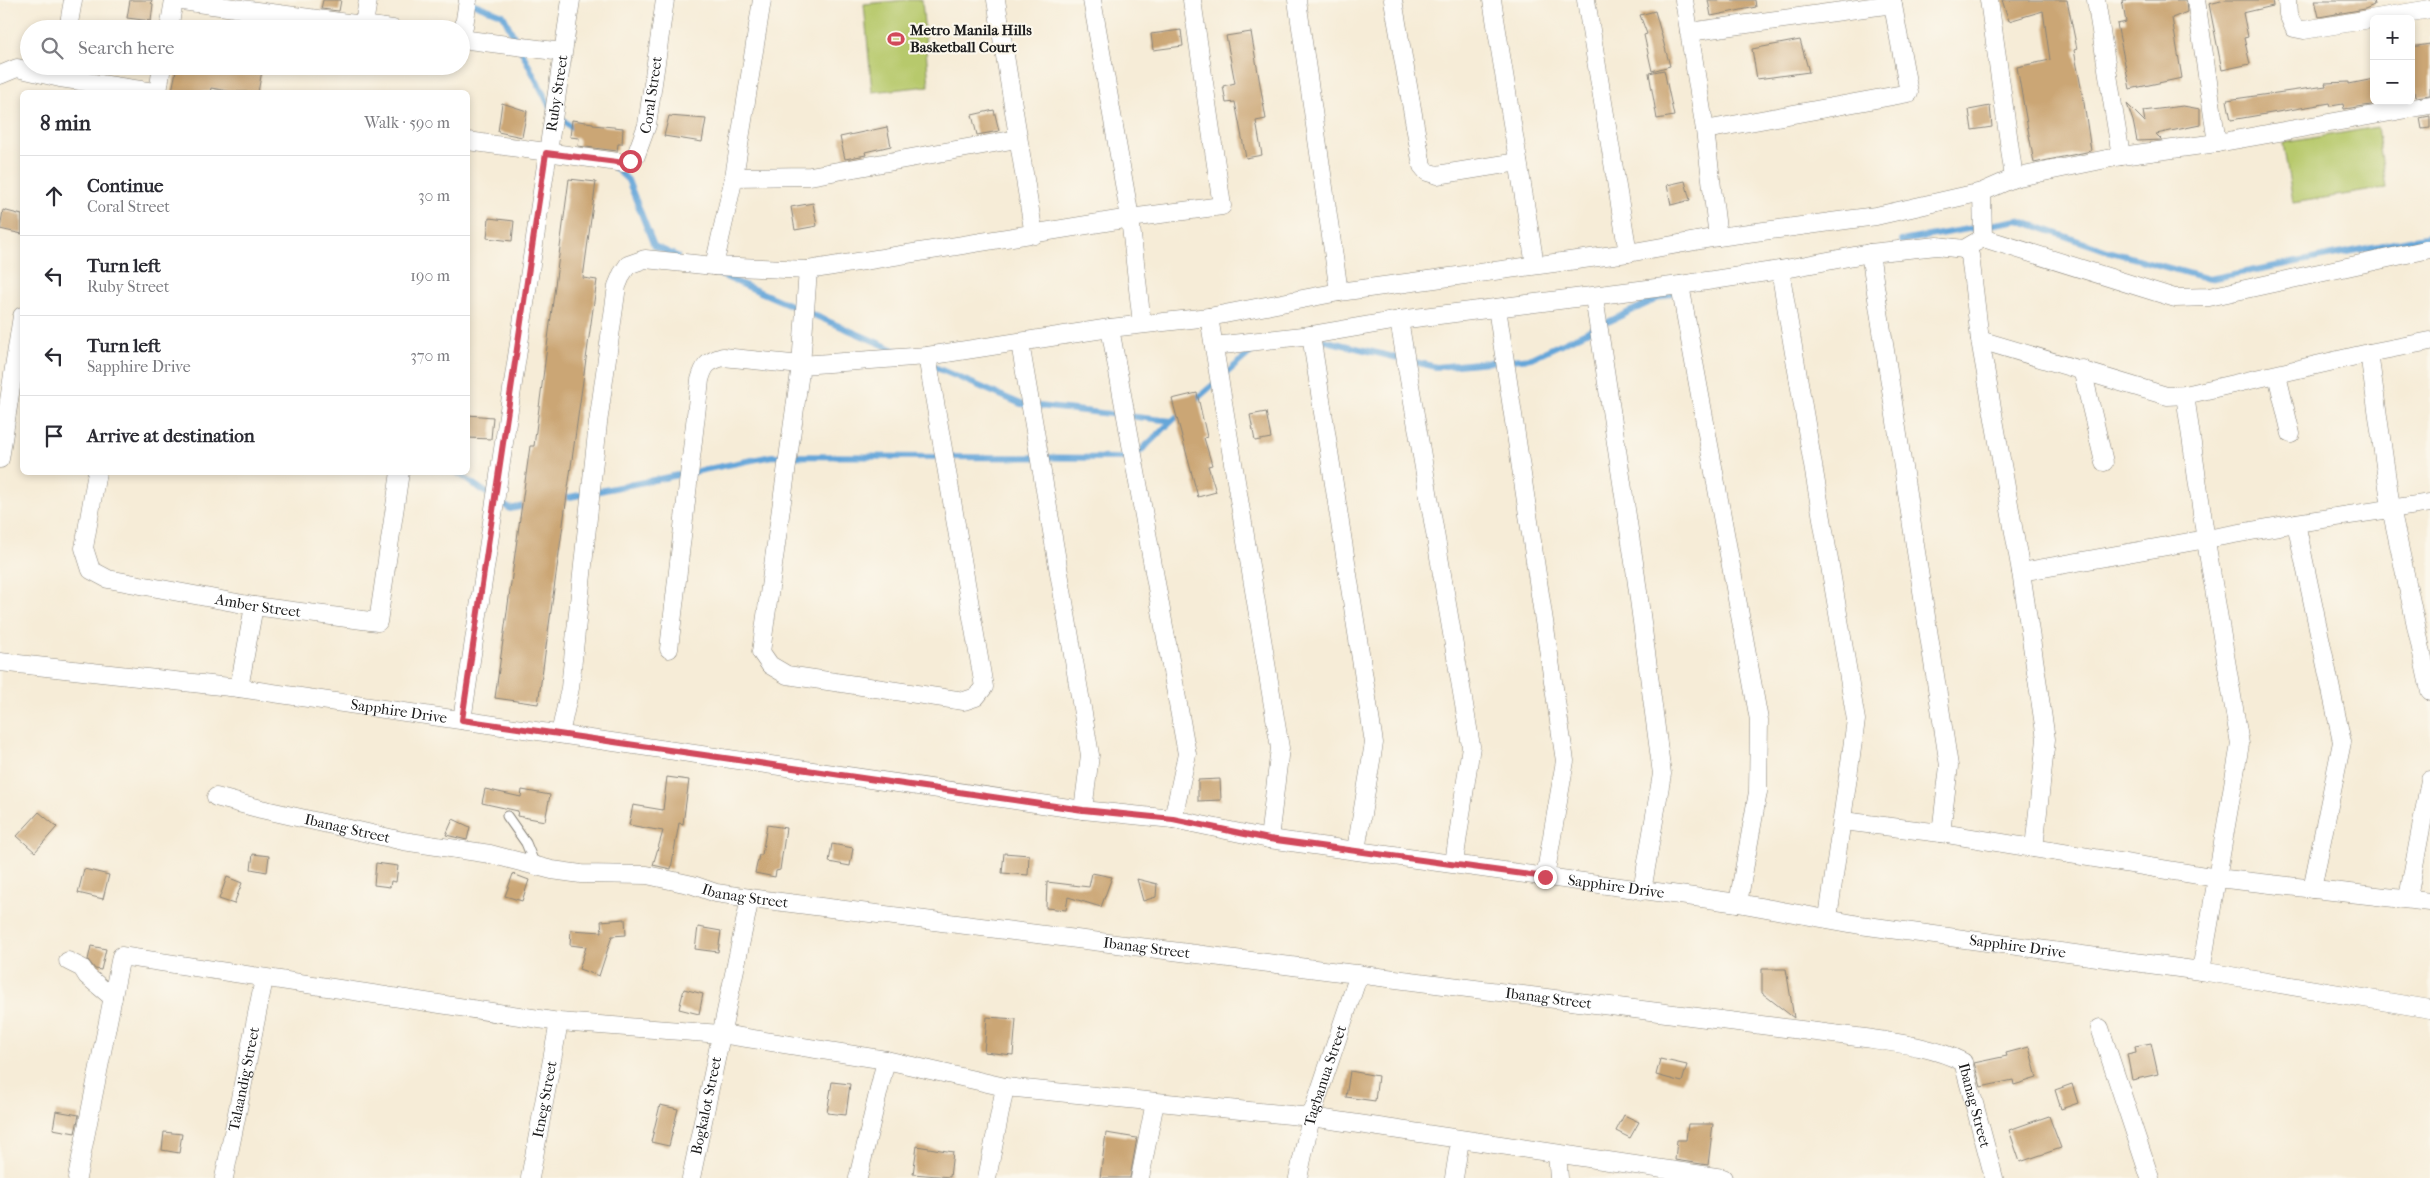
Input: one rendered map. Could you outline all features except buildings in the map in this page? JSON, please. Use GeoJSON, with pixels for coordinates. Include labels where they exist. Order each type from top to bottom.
{"type":"FeatureCollection","features":[{"type":"Feature","properties":{"kind":"street"},"geometry":{"type":"LineString","coordinates":[[70,20],[73,0]]}},
{"type":"Feature","properties":{"kind":"street"},"geometry":{"type":"LineString","coordinates":[[171,20],[174,0],[260,5],[342,20]]}},
{"type":"Feature","properties":{"kind":"street"},"geometry":{"type":"LineString","coordinates":[[365,20],[368,0]]}},
{"type":"Feature","properties":{"kind":"street"},"geometry":{"type":"LineString","coordinates":[[465,20],[468,0]]}},
{"type":"Feature","properties":{"kind":"street","name":"Ruby Street"},"geometry":{"type":"LineString","coordinates":[[462,720],[546,153],[571,0]]}},
{"type":"Feature","properties":{"kind":"street","name":"Coral Street"},"geometry":{"type":"LineString","coordinates":[[470,141],[625,163],[635,158],[647,125],[665,0]]}},
{"type":"Feature","properties":{"kind":"street"},"geometry":{"type":"LineString","coordinates":[[714,266],[734,177],[762,0]]}},
{"type":"Feature","properties":{"kind":"street"},"geometry":{"type":"LineString","coordinates":[[996,0],[1034,235]]}},
{"type":"Feature","properties":{"kind":"street"},"geometry":{"type":"LineString","coordinates":[[1092,0],[1130,218],[1142,324]]}},
{"type":"Feature","properties":{"kind":"street"},"geometry":{"type":"LineString","coordinates":[[560,734],[570,688],[598,423],[617,286],[628,265],[645,259],[714,266],[808,270],[1130,218],[1222,206],[1192,0]]}},
{"type":"Feature","properties":{"kind":"street"},"geometry":{"type":"LineString","coordinates":[[1298,0],[1339,292]]}},
{"type":"Feature","properties":{"kind":"street"},"geometry":{"type":"LineString","coordinates":[[1393,0],[1422,166],[1427,172],[1437,175],[1518,162]]}},
{"type":"Feature","properties":{"kind":"street"},"geometry":{"type":"LineString","coordinates":[[1492,0],[1535,265]]}},
{"type":"Feature","properties":{"kind":"street"},"geometry":{"type":"LineString","coordinates":[[1586,0],[1628,253]]}},
{"type":"Feature","properties":{"kind":"street"},"geometry":{"type":"LineString","coordinates":[[1684,0],[1705,130],[1718,237]]}},
{"type":"Feature","properties":{"kind":"street"},"geometry":{"type":"LineString","coordinates":[[1989,0],[2014,178]]}},
{"type":"Feature","properties":{"kind":"street"},"geometry":{"type":"LineString","coordinates":[[2096,0],[2121,156]]}},
{"type":"Feature","properties":{"kind":"street"},"geometry":{"type":"LineString","coordinates":[[2196,0],[2217,143]]}},
{"type":"Feature","properties":{"kind":"street"},"geometry":{"type":"LineString","coordinates":[[2287,0],[2288,14],[2294,28],[2304,30],[2430,9]]}},
{"type":"Feature","properties":{"kind":"street"},"geometry":{"type":"LineString","coordinates":[[1689,32],[1893,2],[1909,93],[1705,130]]}},
{"type":"Feature","properties":{"kind":"street"},"geometry":{"type":"LineString","coordinates":[[470,40],[562,52]]}},
{"type":"Feature","properties":{"kind":"street"},"geometry":{"type":"LineString","coordinates":[[0,76],[17,68],[20,69]]}},
{"type":"Feature","properties":{"kind":"street"},"geometry":{"type":"LineString","coordinates":[[44,75],[60,79],[140,90]]}},
{"type":"Feature","properties":{"kind":"street"},"geometry":{"type":"LineString","coordinates":[[158,90],[161,75]]}},
{"type":"Feature","properties":{"kind":"street"},"geometry":{"type":"LineString","coordinates":[[669,649],[700,380],[704,365],[711,360],[723,357],[801,365],[927,356],[1110,328],[1209,316],[1339,292],[1628,253],[1718,237],[1876,216],[1982,192],[2014,178],[2121,156],[2217,143],[2430,105]]}},
{"type":"Feature","properties":{"kind":"street"},"geometry":{"type":"LineString","coordinates":[[734,177],[810,176],[1017,139]]}},
{"type":"Feature","properties":{"kind":"street"},"geometry":{"type":"LineString","coordinates":[[1982,192],[1983,238]]}},
{"type":"Feature","properties":{"kind":"street"},"geometry":{"type":"LineString","coordinates":[[1214,346],[1311,335],[1399,320],[1680,285],[1780,270],[1870,253],[1937,246],[1964,249],[1983,238],[2175,298],[2209,297],[2430,248]]}},
{"type":"Feature","properties":{"kind":"street"},"geometry":{"type":"LineString","coordinates":[[1964,249],[1970,255],[1980,340],[2021,572],[2046,739],[2034,848]]}},
{"type":"Feature","properties":{"kind":"street"},"geometry":{"type":"LineString","coordinates":[[1870,253],[1949,766],[1940,833]]}},
{"type":"Feature","properties":{"kind":"street"},"geometry":{"type":"LineString","coordinates":[[808,270],[801,365],[761,652],[770,665],[787,675],[964,701],[976,697],[984,687],[927,356]]}},
{"type":"Feature","properties":{"kind":"street"},"geometry":{"type":"LineString","coordinates":[[1780,270],[1856,720],[1828,918]]}},
{"type":"Feature","properties":{"kind":"street"},"geometry":{"type":"LineString","coordinates":[[1680,285],[1759,720],[1758,792],[1738,903]]}},
{"type":"Feature","properties":{"kind":"street"},"geometry":{"type":"LineString","coordinates":[[1594,297],[1635,568],[1662,774],[1642,891]]}},
{"type":"Feature","properties":{"kind":"street"},"geometry":{"type":"LineString","coordinates":[[1497,308],[1565,761],[1545,877]]}},
{"type":"Feature","properties":{"kind":"street"},"geometry":{"type":"LineString","coordinates":[[1209,316],[1280,748],[1269,839]]}},
{"type":"Feature","properties":{"kind":"street"},"geometry":{"type":"LineString","coordinates":[[1399,320],[1471,746],[1454,863]]}},
{"type":"Feature","properties":{"kind":"street"},"geometry":{"type":"LineString","coordinates":[[1110,328],[1187,754],[1173,819]]}},
{"type":"Feature","properties":{"kind":"street"},"geometry":{"type":"LineString","coordinates":[[0,459],[20,329]]}},
{"type":"Feature","properties":{"kind":"street"},"geometry":{"type":"LineString","coordinates":[[1311,335],[1374,743],[1356,850]]}},
{"type":"Feature","properties":{"kind":"street"},"geometry":{"type":"LineString","coordinates":[[1980,340],[2167,396],[2185,395],[2430,341]]}},
{"type":"Feature","properties":{"kind":"street"},"geometry":{"type":"LineString","coordinates":[[1020,343],[1090,755],[1083,810]]}},
{"type":"Feature","properties":{"kind":"street"},"geometry":{"type":"LineString","coordinates":[[2369,353],[2391,508],[2430,691]]}},
{"type":"Feature","properties":{"kind":"street"},"geometry":{"type":"LineString","coordinates":[[2082,369],[2104,462]]}},
{"type":"Feature","properties":{"kind":"street"},"geometry":{"type":"LineString","coordinates":[[2277,375],[2291,434]]}},
{"type":"Feature","properties":{"kind":"street"},"geometry":{"type":"LineString","coordinates":[[2185,395],[2206,541],[2240,744],[2201,971]]}},
{"type":"Feature","properties":{"kind":"street","name":"Amber Street"},"geometry":{"type":"LineString","coordinates":[[96,475],[84,548],[91,570],[108,578],[254,606],[378,622],[400,475]]}},
{"type":"Feature","properties":{"kind":"street"},"geometry":{"type":"LineString","coordinates":[[2021,572],[2296,524],[2430,503]]}},
{"type":"Feature","properties":{"kind":"street"},"geometry":{"type":"LineString","coordinates":[[2296,524],[2342,742],[2312,888]]}},
{"type":"Feature","properties":{"kind":"street"},"geometry":{"type":"LineString","coordinates":[[239,688],[254,606]]}},
{"type":"Feature","properties":{"kind":"street","name":"Sapphire Drive"},"geometry":{"type":"LineString","coordinates":[[0,662],[239,688],[1083,810],[1173,819],[1269,839],[1738,903],[1860,925],[2201,971],[2430,1009]]}},
{"type":"Feature","properties":{"kind":"street"},"geometry":{"type":"LineString","coordinates":[[2408,898],[2430,780]]}},
{"type":"Feature","properties":{"kind":"street","name":"Ibanag Street"},"geometry":{"type":"LineString","coordinates":[[216,797],[403,841],[490,854],[536,866],[581,874],[647,875],[716,892],[750,898],[1918,1046],[1949,1055],[1963,1062],[1994,1178]]}},
{"type":"Feature","properties":{"kind":"street"},"geometry":{"type":"LineString","coordinates":[[1843,821],[1940,833],[2217,878],[2408,898],[2430,902]]}},
{"type":"Feature","properties":{"kind":"street","name":"Bogkalot Street"},"geometry":{"type":"LineString","coordinates":[[691,1178],[750,898]]}},
{"type":"Feature","properties":{"kind":"street"},"geometry":{"type":"LineString","coordinates":[[77,1178],[121,956],[559,1022],[721,1034],[886,1060],[1006,1087],[1311,1117],[1723,1178]]}},
{"type":"Feature","properties":{"kind":"street"},"geometry":{"type":"LineString","coordinates":[[68,961],[82,968],[87,976],[113,998]]}},
{"type":"Feature","properties":{"kind":"street","name":"Tagbanua Street"},"geometry":{"type":"LineString","coordinates":[[1298,1178],[1311,1117],[1359,974]]}},
{"type":"Feature","properties":{"kind":"street","name":"Talaandig Street"},"geometry":{"type":"LineString","coordinates":[[224,1178],[264,978]]}},
{"type":"Feature","properties":{"kind":"street","name":"Itneg Street"},"geometry":{"type":"LineString","coordinates":[[530,1178],[559,1022]]}},
{"type":"Feature","properties":{"kind":"street"},"geometry":{"type":"LineString","coordinates":[[2100,1028],[2150,1178]]}},
{"type":"Feature","properties":{"kind":"street"},"geometry":{"type":"LineString","coordinates":[[858,1178],[886,1060]]}},
{"type":"Feature","properties":{"kind":"street"},"geometry":{"type":"LineString","coordinates":[[987,1178],[1006,1087]]}},
{"type":"Feature","properties":{"kind":"street"},"geometry":{"type":"LineString","coordinates":[[1140,1178],[1155,1102]]}},
{"type":"Feature","properties":{"kind":"street"},"geometry":{"type":"LineString","coordinates":[[1454,1178],[1460,1140]]}},
{"type":"Feature","properties":{"kind":"street"},"geometry":{"type":"LineString","coordinates":[[1557,1154],[1559,1178]]}},
{"type":"Feature","properties":{"kind":"lane"},"geometry":{"type":"LineString","coordinates":[[507,816],[526,843],[536,866]]}},
{"type":"Feature","properties":{"kind":"green space","name":"Metro Manila Hills Basketball Court"},"geometry":{"type":"Polygon","coordinates":[[[922,0],[929,86],[872,92],[864,4],[922,0]]]}},
{"type":"Feature","properties":{"kind":"green space"},"geometry":{"type":"Polygon","coordinates":[[[2377,127],[2386,188],[2293,203],[2283,143],[2377,127]]]}},
{"type":"Feature","properties":{"kind":"waterway"},"geometry":{"type":"LineString","coordinates":[[469,2],[503,15],[550,107]]}},
{"type":"Feature","properties":{"kind":"waterway"},"geometry":{"type":"LineString","coordinates":[[557,114],[577,133]]}},
{"type":"Feature","properties":{"kind":"waterway"},"geometry":{"type":"LineString","coordinates":[[612,165],[628,180],[654,246],[677,256]]}},
{"type":"Feature","properties":{"kind":"waterway"},"geometry":{"type":"LineString","coordinates":[[1901,241],[2018,220],[2108,251],[2209,279],[2430,236]]}},
{"type":"Feature","properties":{"kind":"waterway"},"geometry":{"type":"LineString","coordinates":[[716,273],[902,353]]}},
{"type":"Feature","properties":{"kind":"waterway"},"geometry":{"type":"LineString","coordinates":[[1318,339],[1436,367],[1531,358],[1672,293]]}},
{"type":"Feature","properties":{"kind":"waterway"},"geometry":{"type":"LineString","coordinates":[[1193,402],[1259,345]]}},
{"type":"Feature","properties":{"kind":"waterway"},"geometry":{"type":"LineString","coordinates":[[932,366],[1021,404],[1172,421],[1182,412]]}},
{"type":"Feature","properties":{"kind":"waterway"},"geometry":{"type":"LineString","coordinates":[[560,499],[772,456],[1133,458],[1172,421]]}},
{"type":"Feature","properties":{"kind":"waterway"},"geometry":{"type":"LineString","coordinates":[[460,475],[510,509],[529,505]]}},
{"type":"Feature","properties":{"kind":"place","name":"Metro Manila Hills Basketball Court"},"geometry":{"type":"Point","coordinates":[896,39]}},
{"type":"Feature","properties":{"kind":"route"},"geometry":{"type":"LineString","coordinates":[[630,161],[625,163],[546,153],[462,720],[1083,810],[1173,819],[1269,839],[1545,877]]}}]}
